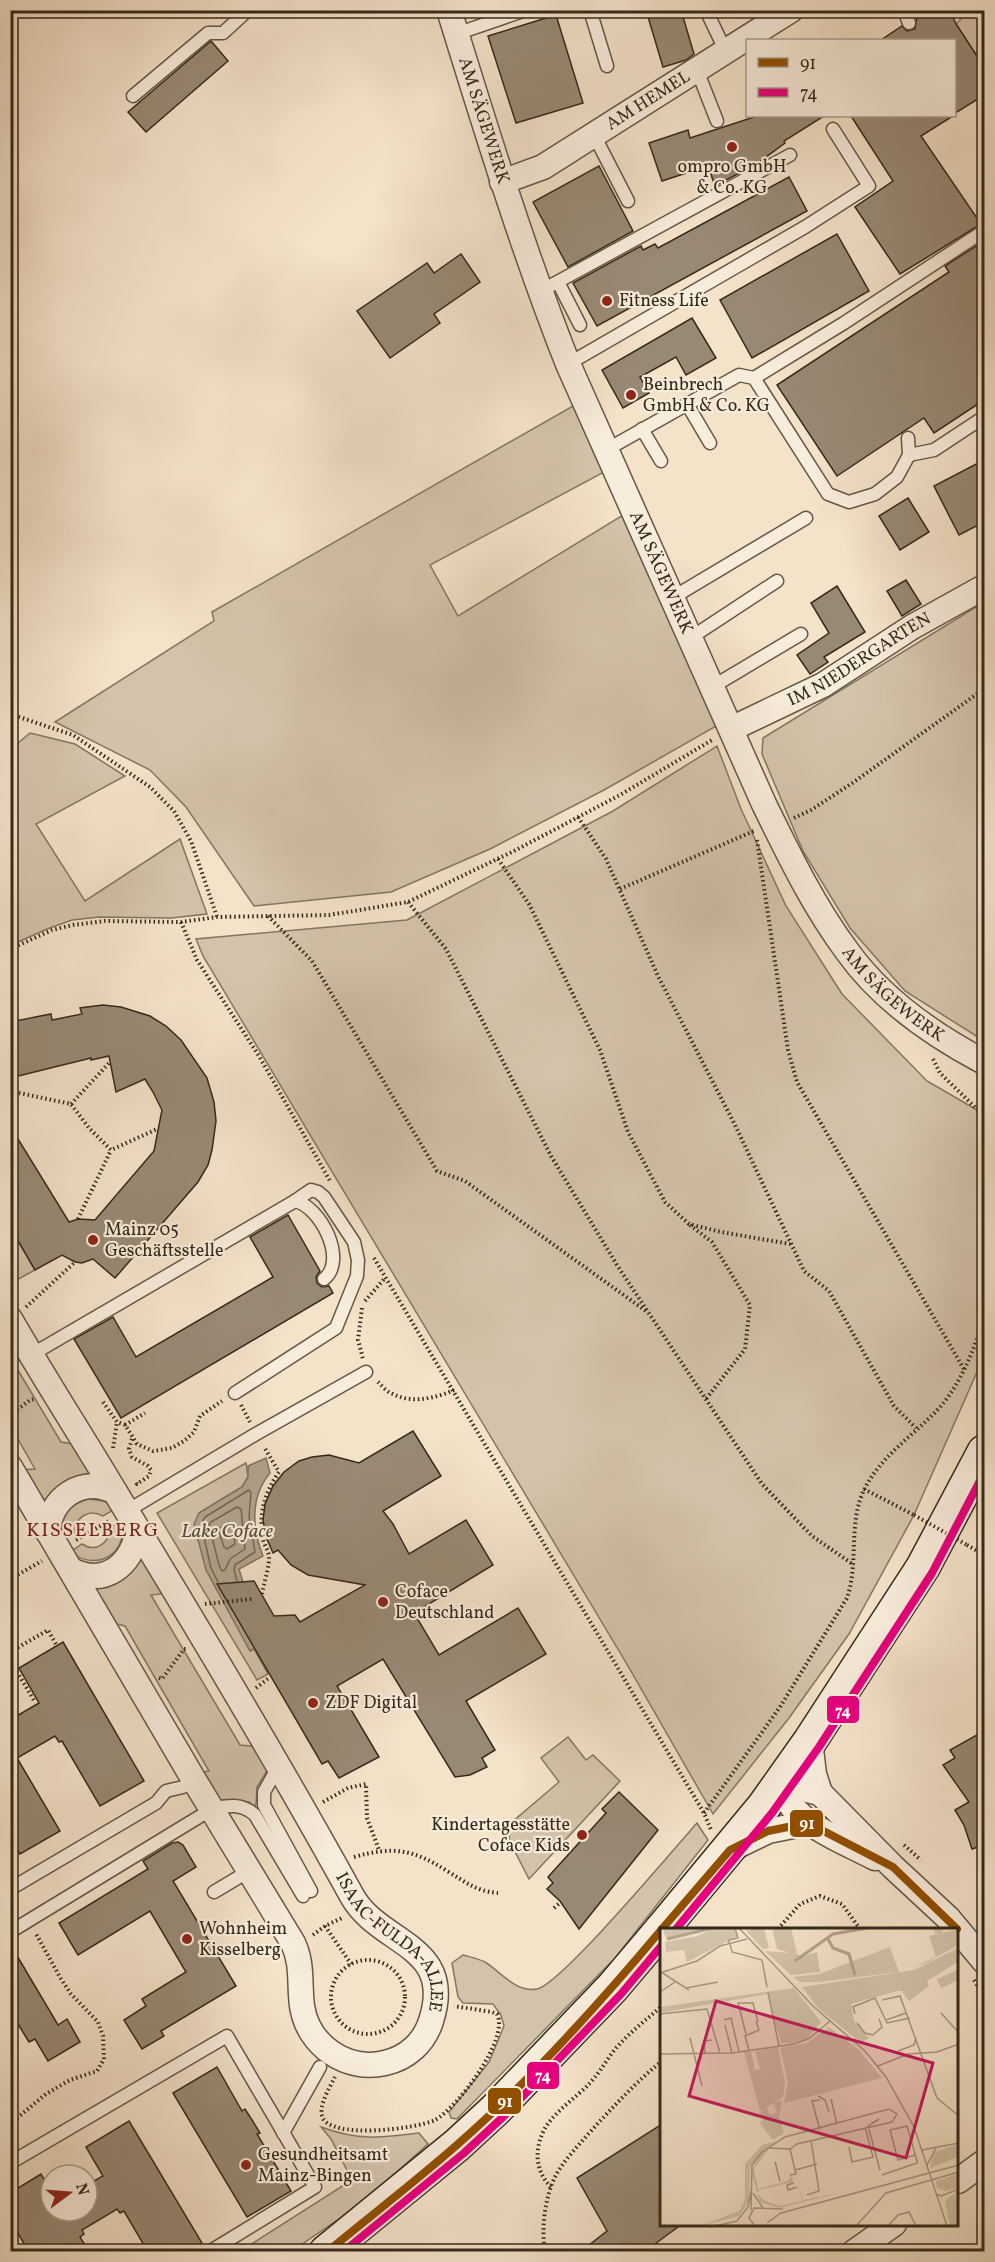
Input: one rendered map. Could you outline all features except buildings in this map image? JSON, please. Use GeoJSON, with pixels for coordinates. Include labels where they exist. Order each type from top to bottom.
{"type":"FeatureCollection","features":[{"type":"Feature","properties":{"kind":"main road"},"geometry":{"type":"LineString","coordinates":[[663,1928],[722,1845],[778,1787],[810,1741],[923,1567],[984,1452]]}},
{"type":"Feature","properties":{"kind":"main road"},"geometry":{"type":"LineString","coordinates":[[326,2252],[457,2145],[496,2109],[613,1987],[660,1931]]}},
{"type":"Feature","properties":{"kind":"street","name":"AM SÄGEWERK"},"geometry":{"type":"LineString","coordinates":[[449,10],[502,182],[548,287],[568,364],[779,835],[818,909],[848,953],[862,969],[898,1005],[928,1029],[984,1062]]}},
{"type":"Feature","properties":{"kind":"street","name":"AM HEMEL"},"geometry":{"type":"LineString","coordinates":[[746,39],[791,10]]}},
{"type":"Feature","properties":{"kind":"street","name":"AM HEMEL"},"geometry":{"type":"LineString","coordinates":[[502,182],[543,167],[746,39]]}},
{"type":"Feature","properties":{"kind":"street","name":"IM NIEDERGARTEN"},"geometry":{"type":"LineString","coordinates":[[730,729],[823,685],[912,627],[984,587]]}},
{"type":"Feature","properties":{"kind":"street","name":"ISAAC-FULDA-ALLEE"},"geometry":{"type":"LineString","coordinates":[[10,1467],[58,1539],[71,1570],[189,1784],[212,1809],[297,1952],[301,1966],[304,2014],[310,2029],[329,2051],[346,2061],[371,2065],[397,2060],[419,2044],[434,2012],[436,1994],[428,1966],[410,1946],[378,1926],[361,1910],[115,1492],[31,1355],[17,1315]]}},
{"type":"Feature","properties":{"kind":"street"},"geometry":{"type":"LineString","coordinates":[[58,1539],[53,1510],[63,1497],[72,1491],[94,1486],[115,1492]]}},
{"type":"Feature","properties":{"kind":"street"},"geometry":{"type":"LineString","coordinates":[[71,1570],[93,1575],[115,1569],[131,1553],[138,1531]]}},
{"type":"Feature","properties":{"kind":"street"},"geometry":{"type":"LineString","coordinates":[[810,1741],[814,1774],[820,1794],[956,1928]]}},
{"type":"Feature","properties":{"kind":"street"},"geometry":{"type":"LineString","coordinates":[[778,1787],[799,1788],[820,1794]]}},
{"type":"Feature","properties":{"kind":"street"},"geometry":{"type":"LineString","coordinates":[[778,1787],[789,1805],[808,1823],[893,1867]]}},
{"type":"Feature","properties":{"kind":"street"},"geometry":{"type":"LineString","coordinates":[[722,1845],[768,1831],[808,1823]]}},
{"type":"Feature","properties":{"kind":"street"},"geometry":{"type":"LineString","coordinates":[[959,1931],[984,1961]]}},
{"type":"Feature","properties":{"kind":"street"},"geometry":{"type":"LineString","coordinates":[[959,2180],[984,2162]]}},
{"type":"Feature","properties":{"kind":"street"},"geometry":{"type":"LineString","coordinates":[[854,2252],[891,2226]]}},
{"type":"Feature","properties":{"kind":"lane"},"geometry":{"type":"LineString","coordinates":[[133,96],[208,33],[223,33],[248,10]]}},
{"type":"Feature","properties":{"kind":"lane"},"geometry":{"type":"LineString","coordinates":[[456,34],[526,10]]}},
{"type":"Feature","properties":{"kind":"lane"},"geometry":{"type":"LineString","coordinates":[[590,10],[607,66]]}},
{"type":"Feature","properties":{"kind":"lane"},"geometry":{"type":"LineString","coordinates":[[706,10],[726,52]]}},
{"type":"Feature","properties":{"kind":"lane"},"geometry":{"type":"LineString","coordinates":[[904,10],[909,23]]}},
{"type":"Feature","properties":{"kind":"lane"},"geometry":{"type":"LineString","coordinates":[[697,70],[717,121]]}},
{"type":"Feature","properties":{"kind":"lane"},"geometry":{"type":"LineString","coordinates":[[568,364],[805,227],[869,186],[833,129]]}},
{"type":"Feature","properties":{"kind":"lane"},"geometry":{"type":"LineString","coordinates":[[594,135],[627,201]]}},
{"type":"Feature","properties":{"kind":"lane"},"geometry":{"type":"LineString","coordinates":[[580,325],[548,287],[790,155]]}},
{"type":"Feature","properties":{"kind":"lane"},"geometry":{"type":"LineString","coordinates":[[606,450],[739,375],[754,378],[844,323],[984,231]]}},
{"type":"Feature","properties":{"kind":"lane"},"geometry":{"type":"LineString","coordinates":[[754,378],[828,494],[849,502],[875,494],[897,477],[909,455],[908,438]]}},
{"type":"Feature","properties":{"kind":"lane"},"geometry":{"type":"LineString","coordinates":[[687,404],[710,443]]}},
{"type":"Feature","properties":{"kind":"lane"},"geometry":{"type":"LineString","coordinates":[[909,455],[934,450],[984,417]]}},
{"type":"Feature","properties":{"kind":"lane"},"geometry":{"type":"LineString","coordinates":[[642,429],[661,461]]}},
{"type":"Feature","properties":{"kind":"lane"},"geometry":{"type":"LineString","coordinates":[[672,598],[806,518]]}},
{"type":"Feature","properties":{"kind":"lane"},"geometry":{"type":"LineString","coordinates":[[689,636],[701,631],[777,581]]}},
{"type":"Feature","properties":{"kind":"lane"},"geometry":{"type":"LineString","coordinates":[[712,687],[801,634]]}},
{"type":"Feature","properties":{"kind":"lane"},"geometry":{"type":"LineString","coordinates":[[31,1355],[296,1201],[311,1190],[318,1192],[324,1197],[354,1242],[358,1260],[357,1276],[336,1328],[235,1393]]}},
{"type":"Feature","properties":{"kind":"lane"},"geometry":{"type":"LineString","coordinates":[[296,1201],[313,1212],[329,1237],[334,1263],[328,1276],[324,1279]]}},
{"type":"Feature","properties":{"kind":"lane"},"geometry":{"type":"LineString","coordinates":[[137,1505],[366,1372]]}},
{"type":"Feature","properties":{"kind":"lane"},"geometry":{"type":"LineString","coordinates":[[10,1932],[212,1809],[237,1806],[251,1811],[307,1893],[264,1805],[264,1792],[278,1767]]}},
{"type":"Feature","properties":{"kind":"lane"},"geometry":{"type":"LineString","coordinates":[[10,1889],[156,1803],[166,1791],[189,1784]]}},
{"type":"Feature","properties":{"kind":"lane"},"geometry":{"type":"LineString","coordinates":[[214,1892],[249,1871]]}},
{"type":"Feature","properties":{"kind":"lane"},"geometry":{"type":"LineString","coordinates":[[10,2163],[227,2036],[315,2187],[209,2252]]}},
{"type":"Feature","properties":{"kind":"lane"},"geometry":{"type":"LineString","coordinates":[[283,2133],[320,2067]]}},
{"type":"Feature","properties":{"kind":"path"},"geometry":{"type":"LineString","coordinates":[[788,821],[811,810],[851,784],[984,689]]}},
{"type":"Feature","properties":{"kind":"path"},"geometry":{"type":"LineString","coordinates":[[10,714],[73,735],[150,787],[174,811],[191,841],[217,917]]}},
{"type":"Feature","properties":{"kind":"path"},"geometry":{"type":"LineString","coordinates":[[10,949],[52,930],[105,921],[181,922],[217,917],[329,915],[408,902],[498,859],[620,795],[730,729]]}},
{"type":"Feature","properties":{"kind":"path"},"geometry":{"type":"LineString","coordinates":[[578,817],[606,859],[658,976],[735,1125],[804,1271],[829,1291],[894,1406],[916,1428]]}},
{"type":"Feature","properties":{"kind":"path"},"geometry":{"type":"LineString","coordinates":[[620,889],[759,829],[756,842],[788,1050],[797,1082],[965,1371]]}},
{"type":"Feature","properties":{"kind":"path"},"geometry":{"type":"LineString","coordinates":[[498,859],[534,913],[600,1050],[628,1132],[665,1202],[712,1242],[750,1305],[745,1349],[706,1399]]}},
{"type":"Feature","properties":{"kind":"path"},"geometry":{"type":"LineString","coordinates":[[408,902],[446,949],[551,1156],[649,1313],[762,1484],[812,1536],[854,1564]]}},
{"type":"Feature","properties":{"kind":"path"},"geometry":{"type":"LineString","coordinates":[[268,916],[312,961],[436,1171],[465,1181],[649,1313]]}},
{"type":"Feature","properties":{"kind":"path"},"geometry":{"type":"LineString","coordinates":[[181,922],[196,960],[258,1056],[333,1187]]}},
{"type":"Feature","properties":{"kind":"path"},"geometry":{"type":"LineString","coordinates":[[928,1029],[931,1052],[940,1073],[984,1116]]}},
{"type":"Feature","properties":{"kind":"path"},"geometry":{"type":"LineString","coordinates":[[71,1104],[110,1062]]}},
{"type":"Feature","properties":{"kind":"path"},"geometry":{"type":"LineString","coordinates":[[10,1091],[71,1104],[89,1128],[111,1150]]}},
{"type":"Feature","properties":{"kind":"path"},"geometry":{"type":"LineString","coordinates":[[78,1219],[111,1150],[157,1129]]}},
{"type":"Feature","properties":{"kind":"path"},"geometry":{"type":"LineString","coordinates":[[689,1224],[791,1244]]}},
{"type":"Feature","properties":{"kind":"path"},"geometry":{"type":"LineString","coordinates":[[374,1258],[722,1845]]}},
{"type":"Feature","properties":{"kind":"path"},"geometry":{"type":"LineString","coordinates":[[17,1315],[75,1262]]}},
{"type":"Feature","properties":{"kind":"path"},"geometry":{"type":"LineString","coordinates":[[386,1278],[363,1304],[358,1340],[366,1372],[393,1394],[415,1399],[438,1397],[454,1390]]}},
{"type":"Feature","properties":{"kind":"path"},"geometry":{"type":"LineString","coordinates":[[704,1813],[780,1707],[847,1598],[852,1583],[857,1506],[864,1489],[876,1470],[940,1406],[965,1371],[984,1320]]}},
{"type":"Feature","properties":{"kind":"path"},"geometry":{"type":"LineString","coordinates":[[103,1402],[117,1422],[125,1425],[137,1444],[153,1451],[172,1448],[194,1432],[200,1416],[235,1393],[279,1472],[264,1501],[261,1518],[263,1540],[270,1555],[262,1594]]}},
{"type":"Feature","properties":{"kind":"path"},"geometry":{"type":"LineString","coordinates":[[10,1415],[30,1400],[41,1397]]}},
{"type":"Feature","properties":{"kind":"path"},"geometry":{"type":"LineString","coordinates":[[125,1425],[145,1413]]}},
{"type":"Feature","properties":{"kind":"path"},"geometry":{"type":"LineString","coordinates":[[111,1458],[117,1422]]}},
{"type":"Feature","properties":{"kind":"path"},"geometry":{"type":"LineString","coordinates":[[132,1439],[129,1449],[132,1457],[151,1470],[149,1476],[137,1484],[132,1474]]}},
{"type":"Feature","properties":{"kind":"path"},"geometry":{"type":"LineString","coordinates":[[864,1489],[984,1555]]}},
{"type":"Feature","properties":{"kind":"path"},"geometry":{"type":"LineString","coordinates":[[58,1539],[118,1516]]}},
{"type":"Feature","properties":{"kind":"path"},"geometry":{"type":"LineString","coordinates":[[10,1579],[45,1558]]}},
{"type":"Feature","properties":{"kind":"path"},"geometry":{"type":"LineString","coordinates":[[211,1604],[252,1599]]}},
{"type":"Feature","properties":{"kind":"path"},"geometry":{"type":"LineString","coordinates":[[10,1652],[48,1630],[57,1646]]}},
{"type":"Feature","properties":{"kind":"path"},"geometry":{"type":"LineString","coordinates":[[152,1678],[162,1679],[184,1649],[190,1648]]}},
{"type":"Feature","properties":{"kind":"path"},"geometry":{"type":"LineString","coordinates":[[10,1660],[35,1702]]}},
{"type":"Feature","properties":{"kind":"path"},"geometry":{"type":"LineString","coordinates":[[250,1692],[270,1677]]}},
{"type":"Feature","properties":{"kind":"path"},"geometry":{"type":"LineString","coordinates":[[317,1805],[348,1788],[366,1784],[367,1818],[380,1850]]}},
{"type":"Feature","properties":{"kind":"path"},"geometry":{"type":"LineString","coordinates":[[348,1859],[380,1850],[422,1856],[471,1887],[498,1893]]}},
{"type":"Feature","properties":{"kind":"path"},"geometry":{"type":"LineString","coordinates":[[779,1928],[800,1904],[820,1896],[842,1904],[859,1928]]}},
{"type":"Feature","properties":{"kind":"path"},"geometry":{"type":"LineString","coordinates":[[554,1908],[561,1902]]}},
{"type":"Feature","properties":{"kind":"path"},"geometry":{"type":"LineString","coordinates":[[311,1936],[337,1919],[350,1915]]}},
{"type":"Feature","properties":{"kind":"path"},"geometry":{"type":"LineString","coordinates":[[10,2124],[46,2094],[70,2080],[97,2071],[105,2053],[98,2022],[71,1994],[29,1921]]}},
{"type":"Feature","properties":{"kind":"path"},"geometry":{"type":"LineString","coordinates":[[325,1926],[351,1964]]}},
{"type":"Feature","properties":{"kind":"path"},"geometry":{"type":"LineString","coordinates":[[362,1960],[384,1963],[401,1979],[405,2001],[402,2013],[385,2030],[373,2034],[360,2033],[343,2024],[333,2008],[331,1995],[334,1983],[341,1972],[351,1964],[362,1960]]}},
{"type":"Feature","properties":{"kind":"path"},"geometry":{"type":"LineString","coordinates":[[335,2076],[322,2111],[325,2121],[330,2126],[367,2131],[413,2127],[438,2119],[477,2077],[490,2054],[501,2026],[497,2014],[453,2006]]}},
{"type":"Feature","properties":{"kind":"path"},"geometry":{"type":"LineString","coordinates":[[551,2187],[543,2178],[538,2165],[538,2148],[543,2131],[591,2082],[632,2032],[660,2008]]}},
{"type":"Feature","properties":{"kind":"path"},"geometry":{"type":"LineString","coordinates":[[545,2252],[544,2223],[551,2187],[568,2157],[610,2111],[660,2063]]}},
{"type":"Feature","properties":{"kind":"shaded area"},"geometry":{"type":"Polygon","coordinates":[[[969,11],[984,11],[984,67],[956,24],[969,11]]]}},
{"type":"Feature","properties":{"kind":"shaded area"},"geometry":{"type":"Polygon","coordinates":[[[573,406],[606,471],[430,565],[458,616],[623,515],[718,725],[604,790],[490,849],[391,892],[254,906],[186,807],[150,770],[55,722],[214,621],[212,612],[573,406]]]}},
{"type":"Feature","properties":{"kind":"shaded area"},"geometry":{"type":"Polygon","coordinates":[[[984,602],[984,1041],[905,991],[850,928],[803,851],[762,754],[763,738],[984,602]]]}},
{"type":"Feature","properties":{"kind":"shaded area"},"geometry":{"type":"Polygon","coordinates":[[[30,733],[75,744],[125,776],[36,824],[85,901],[180,839],[207,914],[171,918],[99,917],[72,920],[11,945],[11,749],[30,733]]]}},
{"type":"Feature","properties":{"kind":"shaded area"},"geometry":{"type":"Polygon","coordinates":[[[717,746],[741,809],[786,906],[842,994],[927,1081],[984,1114],[984,1356],[914,1515],[849,1634],[789,1718],[713,1814],[628,1666],[203,956],[196,939],[407,920],[613,811],[717,746]]]}},
{"type":"Feature","properties":{"kind":"shaded area"},"geometry":{"type":"Polygon","coordinates":[[[10,1227],[35,1270],[13,1282],[10,1278],[10,1227]]]}},
{"type":"Feature","properties":{"kind":"shaded area"},"geometry":{"type":"Polygon","coordinates":[[[10,1357],[61,1442],[81,1445],[89,1467],[89,1473],[38,1504],[19,1470],[35,1469],[11,1427],[10,1357]]]}},
{"type":"Feature","properties":{"kind":"shaded area"},"geometry":{"type":"Polygon","coordinates":[[[246,1463],[248,1477],[242,1487],[199,1513],[197,1538],[251,1651],[254,1649],[268,1674],[257,1680],[157,1513],[246,1463]]]}},
{"type":"Feature","properties":{"kind":"shaded area"},"geometry":{"type":"Polygon","coordinates":[[[88,1499],[104,1501],[115,1509],[103,1516],[93,1513],[80,1518],[75,1533],[62,1540],[62,1526],[66,1514],[75,1505],[88,1499]]]}},
{"type":"Feature","properties":{"kind":"shaded area"},"geometry":{"type":"Polygon","coordinates":[[[122,1521],[123,1533],[120,1543],[108,1557],[90,1560],[80,1558],[70,1552],[82,1544],[87,1547],[101,1545],[108,1538],[110,1527],[122,1521]]]}},
{"type":"Feature","properties":{"kind":"shaded area"},"geometry":{"type":"Polygon","coordinates":[[[146,1557],[169,1593],[151,1595],[240,1745],[260,1747],[268,1769],[257,1787],[254,1806],[249,1802],[218,1800],[198,1773],[209,1771],[125,1626],[109,1622],[88,1589],[146,1557]]]}},
{"type":"Feature","properties":{"kind":"shaded area"},"geometry":{"type":"Polygon","coordinates":[[[568,1737],[586,1760],[593,1755],[620,1781],[529,1879],[509,1840],[511,1823],[559,1782],[541,1758],[568,1737]]]}},
{"type":"Feature","properties":{"kind":"shaded area"},"geometry":{"type":"Polygon","coordinates":[[[697,1823],[708,1840],[615,1958],[457,2119],[451,2118],[449,2112],[489,2062],[504,2026],[501,2015],[493,2004],[463,2003],[458,1997],[452,1963],[463,1955],[477,1959],[485,1962],[522,1988],[537,1989],[550,1982],[592,1941],[697,1823]]]}},
{"type":"Feature","properties":{"kind":"shaded area"},"geometry":{"type":"Polygon","coordinates":[[[321,2127],[347,2135],[370,2137],[419,2133],[428,2144],[362,2203],[292,2251],[239,2252],[352,2180],[331,2139],[321,2127]]]}},
{"type":"Feature","properties":{"kind":"water","name":"Lake Coface"},"geometry":{"type":"Polygon","coordinates":[[[266,1458],[270,1473],[259,1492],[255,1513],[257,1535],[263,1556],[239,1569],[243,1582],[274,1638],[250,1651],[206,1570],[194,1524],[199,1513],[242,1487],[248,1477],[248,1466],[266,1458]]]}},
{"type":"Feature","properties":{"kind":"transit line","name":"74"},"geometry":{"type":"LineString","coordinates":[[677,1928],[772,1813],[819,1747],[932,1573],[984,1473]]}},
{"type":"Feature","properties":{"kind":"transit line","name":"91"},"geometry":{"type":"LineString","coordinates":[[663,1928],[730,1850],[768,1831],[808,1823],[893,1867],[956,1928]]}},
{"type":"Feature","properties":{"kind":"transit line","name":"91"},"geometry":{"type":"LineString","coordinates":[[327,2252],[442,2158],[512,2094],[589,2013],[660,1931]]}},
{"type":"Feature","properties":{"kind":"transit line","name":"74"},"geometry":{"type":"LineString","coordinates":[[343,2252],[464,2153],[503,2117],[621,1994],[660,1947]]}},
{"type":"Feature","properties":{"kind":"place","name":"ompro GmbH & Co. KG"},"geometry":{"type":"Point","coordinates":[732,147]}},
{"type":"Feature","properties":{"kind":"place","name":"Fitness Life"},"geometry":{"type":"Point","coordinates":[607,301]}},
{"type":"Feature","properties":{"kind":"place","name":"Beinbrech GmbH & Co. KG"},"geometry":{"type":"Point","coordinates":[631,395]}},
{"type":"Feature","properties":{"kind":"place","name":"Mainz 05 Geschäftsstelle"},"geometry":{"type":"Point","coordinates":[93,1240]}},
{"type":"Feature","properties":{"kind":"place","name":"Coface Deutschland"},"geometry":{"type":"Point","coordinates":[383,1602]}},
{"type":"Feature","properties":{"kind":"place","name":"ZDF Digital"},"geometry":{"type":"Point","coordinates":[313,1703]}},
{"type":"Feature","properties":{"kind":"place","name":"Kindertagesstätte Coface Kids"},"geometry":{"type":"Point","coordinates":[582,1835]}},
{"type":"Feature","properties":{"kind":"place","name":"Wohnheim Kisselberg"},"geometry":{"type":"Point","coordinates":[187,1939]}},
{"type":"Feature","properties":{"kind":"place","name":"Gesundheitsamt Mainz-Bingen"},"geometry":{"type":"Point","coordinates":[246,2165]}},
{"type":"Feature","properties":{"kind":"district","name":"KISSELBERG"},"geometry":{"type":"Point","coordinates":[93,1531]}}]}
